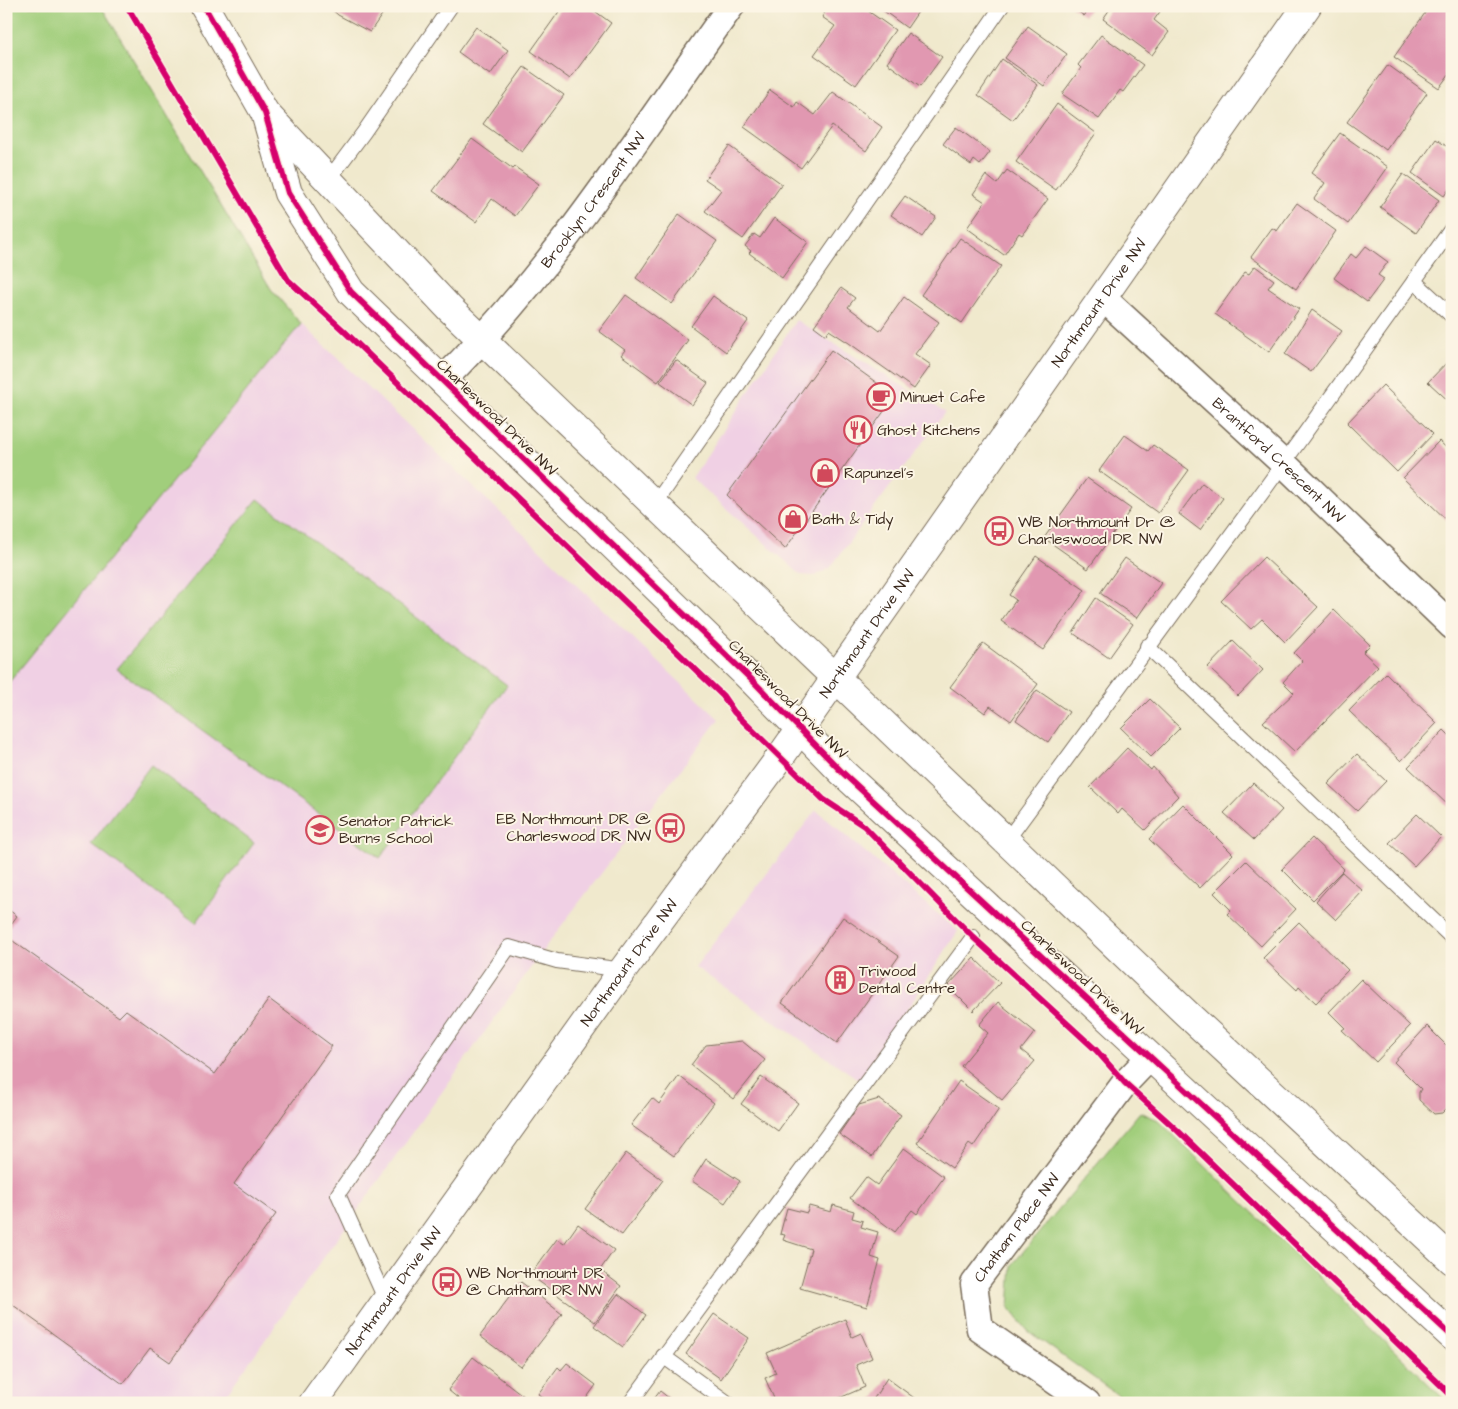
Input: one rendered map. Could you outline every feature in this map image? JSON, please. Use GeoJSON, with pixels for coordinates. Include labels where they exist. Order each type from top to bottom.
{"type":"FeatureCollection","features":[{"type":"Feature","properties":{"kind":"street","name":"Charleswood Drive NW"},"geometry":{"type":"LineString","coordinates":[[204,6],[265,113],[288,193],[351,292],[800,727],[842,772],[1452,1336]]}},
{"type":"Feature","properties":{"kind":"street","name":"Brooklyn Crescent NW"},"geometry":{"type":"LineString","coordinates":[[442,381],[483,340],[544,267],[731,6]]}},
{"type":"Feature","properties":{"kind":"street","name":"Northmount Drive NW"},"geometry":{"type":"LineString","coordinates":[[314,1402],[623,970],[800,727],[1307,6]]}},
{"type":"Feature","properties":{"kind":"street","name":"Charleswood Drive NW"},"geometry":{"type":"LineString","coordinates":[[265,113],[450,309],[1194,1020],[1452,1260]]}},
{"type":"Feature","properties":{"kind":"street","name":"Brantford Crescent NW"},"geometry":{"type":"LineString","coordinates":[[1103,298],[1283,463],[1452,626]]}},
{"type":"Feature","properties":{"kind":"street","name":"Chatham Place NW"},"geometry":{"type":"LineString","coordinates":[[1087,1403],[980,1329],[974,1284],[1125,1084],[1150,1057]]}},
{"type":"Feature","properties":{"kind":"lane"},"geometry":{"type":"LineString","coordinates":[[328,179],[364,132],[451,6]]}},
{"type":"Feature","properties":{"kind":"lane"},"geometry":{"type":"LineString","coordinates":[[655,504],[1002,6]]}},
{"type":"Feature","properties":{"kind":"lane"},"geometry":{"type":"LineString","coordinates":[[1007,840],[1147,646],[1283,463],[1452,228]]}},
{"type":"Feature","properties":{"kind":"lane"},"geometry":{"type":"LineString","coordinates":[[1414,280],[1452,316]]}},
{"type":"Feature","properties":{"kind":"lane"},"geometry":{"type":"LineString","coordinates":[[1147,646],[1452,938]]}},
{"type":"Feature","properties":{"kind":"lane"},"geometry":{"type":"LineString","coordinates":[[630,1403],[973,937]]}},
{"type":"Feature","properties":{"kind":"lane"},"geometry":{"type":"LineString","coordinates":[[386,1301],[338,1194],[509,948],[557,961],[623,970]]}},
{"type":"Feature","properties":{"kind":"lane"},"geometry":{"type":"LineString","coordinates":[[663,1356],[728,1403]]}},
{"type":"Feature","properties":{"kind":"shaded area"},"geometry":{"type":"Polygon","coordinates":[[[796,320],[945,412],[830,568],[815,576],[801,575],[692,478],[796,320]]]}},
{"type":"Feature","properties":{"kind":"shaded area","name":"Senator Patrick Burns School"},"geometry":{"type":"Polygon","coordinates":[[[301,324],[719,719],[549,942],[220,1403],[6,1403],[6,686],[301,324]]]}},
{"type":"Feature","properties":{"kind":"shaded area"},"geometry":{"type":"Polygon","coordinates":[[[816,810],[958,931],[861,1081],[695,967],[816,810]]]}},
{"type":"Feature","properties":{"kind":"green space"},"geometry":{"type":"Polygon","coordinates":[[[6,6],[101,6],[271,289],[301,324],[6,686],[6,6]]]}},
{"type":"Feature","properties":{"kind":"green space"},"geometry":{"type":"Polygon","coordinates":[[[258,499],[507,685],[380,858],[117,669],[258,499]]]}},
{"type":"Feature","properties":{"kind":"green space"},"geometry":{"type":"Polygon","coordinates":[[[151,765],[254,843],[196,923],[91,844],[151,765]]]}},
{"type":"Feature","properties":{"kind":"green space"},"geometry":{"type":"Polygon","coordinates":[[[1140,1112],[1158,1120],[1448,1403],[1129,1403],[1028,1331],[1009,1307],[1012,1265],[1140,1112]]]}},
{"type":"Feature","properties":{"kind":"building"},"geometry":{"type":"Polygon","coordinates":[[[328,6],[388,6],[370,32],[338,15],[328,6]]]}},
{"type":"Feature","properties":{"kind":"building"},"geometry":{"type":"Polygon","coordinates":[[[563,6],[588,6],[611,23],[570,79],[531,51],[563,6]]]}},
{"type":"Feature","properties":{"kind":"building"},"geometry":{"type":"Polygon","coordinates":[[[829,6],[861,6],[895,30],[856,85],[814,55],[835,26],[822,17],[829,6]]]}},
{"type":"Feature","properties":{"kind":"building"},"geometry":{"type":"Polygon","coordinates":[[[877,6],[922,6],[907,28],[877,6]]]}},
{"type":"Feature","properties":{"kind":"building"},"geometry":{"type":"Polygon","coordinates":[[[1071,6],[1092,6],[1084,16],[1071,6]]]}},
{"type":"Feature","properties":{"kind":"building"},"geometry":{"type":"Polygon","coordinates":[[[1112,6],[1164,6],[1154,20],[1169,32],[1152,55],[1103,19],[1112,6]]]}},
{"type":"Feature","properties":{"kind":"building"},"geometry":{"type":"Polygon","coordinates":[[[1430,6],[1445,6],[1452,11],[1452,70],[1439,88],[1394,57],[1430,6]]]}},
{"type":"Feature","properties":{"kind":"building"},"geometry":{"type":"Polygon","coordinates":[[[1028,26],[1067,54],[1044,86],[1005,58],[1028,26]]]}},
{"type":"Feature","properties":{"kind":"building"},"geometry":{"type":"Polygon","coordinates":[[[476,27],[508,50],[490,75],[458,52],[476,27]]]}},
{"type":"Feature","properties":{"kind":"building"},"geometry":{"type":"Polygon","coordinates":[[[908,33],[942,57],[920,87],[887,63],[908,33]]]}},
{"type":"Feature","properties":{"kind":"building"},"geometry":{"type":"Polygon","coordinates":[[[1101,35],[1143,65],[1123,92],[1120,90],[1099,119],[1062,94],[1081,68],[1078,65],[1101,35]]]}},
{"type":"Feature","properties":{"kind":"building"},"geometry":{"type":"Polygon","coordinates":[[[1002,59],[1038,85],[1013,120],[978,95],[1002,59]]]}},
{"type":"Feature","properties":{"kind":"building"},"geometry":{"type":"Polygon","coordinates":[[[1388,65],[1427,93],[1386,150],[1347,122],[1388,65]]]}},
{"type":"Feature","properties":{"kind":"building"},"geometry":{"type":"Polygon","coordinates":[[[524,67],[564,95],[522,152],[483,124],[524,67]]]}},
{"type":"Feature","properties":{"kind":"building"},"geometry":{"type":"Polygon","coordinates":[[[770,90],[794,107],[797,102],[815,115],[833,92],[882,127],[866,151],[832,126],[801,168],[744,127],[770,90]]]}},
{"type":"Feature","properties":{"kind":"building"},"geometry":{"type":"Polygon","coordinates":[[[1057,104],[1096,133],[1056,190],[1016,162],[1057,104]]]}},
{"type":"Feature","properties":{"kind":"building"},"geometry":{"type":"Polygon","coordinates":[[[956,127],[990,152],[980,165],[974,160],[971,165],[943,144],[956,127]]]}},
{"type":"Feature","properties":{"kind":"building"},"geometry":{"type":"Polygon","coordinates":[[[1340,133],[1388,167],[1348,224],[1314,199],[1325,183],[1311,173],[1340,133]]]}},
{"type":"Feature","properties":{"kind":"building"},"geometry":{"type":"Polygon","coordinates":[[[472,139],[513,169],[515,167],[539,184],[515,216],[492,199],[476,222],[433,191],[472,139]]]}},
{"type":"Feature","properties":{"kind":"building"},"geometry":{"type":"Polygon","coordinates":[[[1436,139],[1452,150],[1452,185],[1444,196],[1412,173],[1436,139]]]}},
{"type":"Feature","properties":{"kind":"building"},"geometry":{"type":"Polygon","coordinates":[[[729,146],[782,184],[743,239],[705,211],[721,190],[705,179],[729,146]]]}},
{"type":"Feature","properties":{"kind":"building"},"geometry":{"type":"Polygon","coordinates":[[[1007,170],[1048,199],[1022,235],[1019,233],[1004,255],[967,228],[985,202],[973,194],[986,175],[997,184],[1007,170]]]}},
{"type":"Feature","properties":{"kind":"building"},"geometry":{"type":"Polygon","coordinates":[[[1403,174],[1439,200],[1416,233],[1380,207],[1403,174]]]}},
{"type":"Feature","properties":{"kind":"building"},"geometry":{"type":"Polygon","coordinates":[[[905,196],[936,217],[922,237],[891,215],[905,196]]]}},
{"type":"Feature","properties":{"kind":"building"},"geometry":{"type":"Polygon","coordinates":[[[1297,203],[1336,231],[1296,289],[1251,257],[1272,228],[1277,231],[1297,203]]]}},
{"type":"Feature","properties":{"kind":"building"},"geometry":{"type":"Polygon","coordinates":[[[679,214],[717,241],[672,304],[636,278],[679,214]]]}},
{"type":"Feature","properties":{"kind":"building"},"geometry":{"type":"Polygon","coordinates":[[[774,218],[808,242],[782,278],[749,253],[751,251],[745,246],[754,234],[760,238],[774,218]]]}},
{"type":"Feature","properties":{"kind":"building"},"geometry":{"type":"Polygon","coordinates":[[[960,238],[1001,266],[962,323],[921,295],[960,238]]]}},
{"type":"Feature","properties":{"kind":"building"},"geometry":{"type":"Polygon","coordinates":[[[1366,246],[1388,262],[1378,275],[1384,279],[1367,302],[1334,278],[1351,254],[1356,258],[1366,246]]]}},
{"type":"Feature","properties":{"kind":"building"},"geometry":{"type":"Polygon","coordinates":[[[1255,266],[1274,280],[1268,288],[1299,309],[1269,352],[1215,314],[1245,272],[1249,274],[1255,266]]]}},
{"type":"Feature","properties":{"kind":"building"},"geometry":{"type":"Polygon","coordinates":[[[841,288],[855,298],[848,307],[880,331],[904,297],[939,322],[915,354],[931,365],[914,389],[829,330],[826,335],[814,326],[841,288]]]}},
{"type":"Feature","properties":{"kind":"building"},"geometry":{"type":"Polygon","coordinates":[[[626,295],[688,340],[658,382],[621,355],[625,350],[599,331],[626,295]]]}},
{"type":"Feature","properties":{"kind":"building"},"geometry":{"type":"Polygon","coordinates":[[[713,296],[748,321],[726,352],[691,326],[713,296]]]}},
{"type":"Feature","properties":{"kind":"building"},"geometry":{"type":"Polygon","coordinates":[[[1312,310],[1342,331],[1311,372],[1285,354],[1312,310]]]}},
{"type":"Feature","properties":{"kind":"building"},"geometry":{"type":"Polygon","coordinates":[[[831,350],[895,396],[785,549],[727,495],[831,350]]]}},
{"type":"Feature","properties":{"kind":"building"},"geometry":{"type":"Polygon","coordinates":[[[1452,357],[1452,404],[1428,382],[1452,357]]]}},
{"type":"Feature","properties":{"kind":"building"},"geometry":{"type":"Polygon","coordinates":[[[676,360],[708,383],[692,405],[660,382],[676,360]]]}},
{"type":"Feature","properties":{"kind":"building"},"geometry":{"type":"Polygon","coordinates":[[[1383,385],[1433,434],[1397,472],[1347,423],[1383,385]]]}},
{"type":"Feature","properties":{"kind":"building"},"geometry":{"type":"Polygon","coordinates":[[[1125,435],[1148,451],[1153,445],[1189,470],[1158,513],[1099,471],[1125,435]]]}},
{"type":"Feature","properties":{"kind":"building"},"geometry":{"type":"Polygon","coordinates":[[[1439,441],[1452,453],[1452,525],[1403,478],[1439,441]]]}},
{"type":"Feature","properties":{"kind":"building"},"geometry":{"type":"Polygon","coordinates":[[[1087,478],[1131,509],[1088,569],[1044,538],[1087,478]]]}},
{"type":"Feature","properties":{"kind":"building"},"geometry":{"type":"Polygon","coordinates":[[[1202,483],[1223,498],[1200,530],[1179,514],[1202,483]]]}},
{"type":"Feature","properties":{"kind":"building"},"geometry":{"type":"Polygon","coordinates":[[[1036,556],[1085,590],[1043,650],[1001,621],[1016,600],[1009,595],[1036,556]]]}},
{"type":"Feature","properties":{"kind":"building"},"geometry":{"type":"Polygon","coordinates":[[[1264,557],[1318,607],[1285,642],[1262,619],[1251,629],[1221,601],[1264,557]]]}},
{"type":"Feature","properties":{"kind":"building"},"geometry":{"type":"Polygon","coordinates":[[[1125,558],[1161,583],[1137,618],[1100,593],[1125,558]]]}},
{"type":"Feature","properties":{"kind":"building"},"geometry":{"type":"Polygon","coordinates":[[[1096,598],[1133,624],[1109,658],[1073,633],[1096,598]]]}},
{"type":"Feature","properties":{"kind":"building"},"geometry":{"type":"Polygon","coordinates":[[[1334,610],[1370,645],[1363,652],[1378,666],[1295,752],[1263,722],[1294,693],[1283,682],[1302,661],[1294,653],[1334,610]]]}},
{"type":"Feature","properties":{"kind":"building"},"geometry":{"type":"Polygon","coordinates":[[[1233,641],[1263,670],[1238,696],[1208,667],[1233,641]]]}},
{"type":"Feature","properties":{"kind":"building"},"geometry":{"type":"Polygon","coordinates":[[[983,643],[1038,684],[1011,721],[990,706],[985,713],[950,687],[983,643]]]}},
{"type":"Feature","properties":{"kind":"building"},"geometry":{"type":"Polygon","coordinates":[[[1386,673],[1437,723],[1401,761],[1349,711],[1386,673]]]}},
{"type":"Feature","properties":{"kind":"building"},"geometry":{"type":"Polygon","coordinates":[[[1037,690],[1069,712],[1048,742],[1016,720],[1037,690]]]}},
{"type":"Feature","properties":{"kind":"building"},"geometry":{"type":"Polygon","coordinates":[[[1150,699],[1180,728],[1151,757],[1121,728],[1150,699]]]}},
{"type":"Feature","properties":{"kind":"building"},"geometry":{"type":"Polygon","coordinates":[[[1444,730],[1452,738],[1452,809],[1408,767],[1444,730]]]}},
{"type":"Feature","properties":{"kind":"building"},"geometry":{"type":"Polygon","coordinates":[[[1127,748],[1151,770],[1153,767],[1178,796],[1145,830],[1122,809],[1118,814],[1090,787],[1127,748]]]}},
{"type":"Feature","properties":{"kind":"building"},"geometry":{"type":"Polygon","coordinates":[[[1357,754],[1386,781],[1357,811],[1328,784],[1357,754]]]}},
{"type":"Feature","properties":{"kind":"building"},"geometry":{"type":"Polygon","coordinates":[[[1253,783],[1282,810],[1254,840],[1224,813],[1253,783]]]}},
{"type":"Feature","properties":{"kind":"building"},"geometry":{"type":"Polygon","coordinates":[[[1183,804],[1233,854],[1200,888],[1149,839],[1183,804]]]}},
{"type":"Feature","properties":{"kind":"building"},"geometry":{"type":"Polygon","coordinates":[[[1417,814],[1441,837],[1414,866],[1389,843],[1417,814]]]}},
{"type":"Feature","properties":{"kind":"building"},"geometry":{"type":"Polygon","coordinates":[[[1312,838],[1344,869],[1313,900],[1282,869],[1312,838]]]}},
{"type":"Feature","properties":{"kind":"building"},"geometry":{"type":"Polygon","coordinates":[[[1246,861],[1296,909],[1261,946],[1227,914],[1231,910],[1214,893],[1246,861]]]}},
{"type":"Feature","properties":{"kind":"building"},"geometry":{"type":"Polygon","coordinates":[[[1342,872],[1363,891],[1336,920],[1316,901],[1342,872]]]}},
{"type":"Feature","properties":{"kind":"building"},"geometry":{"type":"Polygon","coordinates":[[[6,908],[17,916],[6,931],[6,908]]]}},
{"type":"Feature","properties":{"kind":"building","name":"Triwood Dental Centre"},"geometry":{"type":"Polygon","coordinates":[[[843,917],[899,956],[837,1043],[782,1003],[843,917]]]}},
{"type":"Feature","properties":{"kind":"building"},"geometry":{"type":"Polygon","coordinates":[[[1299,922],[1348,970],[1316,1003],[1299,987],[1297,990],[1263,958],[1299,922]]]}},
{"type":"Feature","properties":{"kind":"building"},"geometry":{"type":"Polygon","coordinates":[[[6,936],[119,1017],[126,1010],[215,1074],[269,999],[332,1046],[234,1184],[276,1214],[170,1362],[150,1348],[123,1384],[6,1300],[6,936]]]}},
{"type":"Feature","properties":{"kind":"building"},"geometry":{"type":"Polygon","coordinates":[[[974,958],[1000,983],[973,1011],[948,986],[974,958]]]}},
{"type":"Feature","properties":{"kind":"building"},"geometry":{"type":"Polygon","coordinates":[[[1361,979],[1410,1026],[1376,1062],[1342,1030],[1345,1028],[1329,1012],[1361,979]]]}},
{"type":"Feature","properties":{"kind":"building"},"geometry":{"type":"Polygon","coordinates":[[[998,1002],[1035,1032],[1021,1050],[1035,1061],[1002,1100],[961,1066],[988,1033],[979,1025],[998,1002]]]}},
{"type":"Feature","properties":{"kind":"building"},"geometry":{"type":"Polygon","coordinates":[[[1427,1026],[1452,1051],[1452,1103],[1442,1113],[1434,1114],[1419,1100],[1421,1089],[1394,1062],[1427,1026]]]}},
{"type":"Feature","properties":{"kind":"building"},"geometry":{"type":"Polygon","coordinates":[[[742,1041],[765,1060],[734,1099],[691,1065],[706,1045],[742,1041]]]}},
{"type":"Feature","properties":{"kind":"building"},"geometry":{"type":"Polygon","coordinates":[[[679,1076],[714,1103],[674,1156],[631,1125],[652,1098],[659,1104],[679,1076]]]}},
{"type":"Feature","properties":{"kind":"building"},"geometry":{"type":"Polygon","coordinates":[[[761,1077],[798,1103],[778,1131],[741,1104],[761,1077]]]}},
{"type":"Feature","properties":{"kind":"building"},"geometry":{"type":"Polygon","coordinates":[[[959,1081],[999,1109],[973,1147],[969,1144],[952,1168],[917,1143],[959,1081]]]}},
{"type":"Feature","properties":{"kind":"building"},"geometry":{"type":"Polygon","coordinates":[[[879,1099],[901,1115],[872,1157],[839,1134],[859,1105],[879,1099]]]}},
{"type":"Feature","properties":{"kind":"building"},"geometry":{"type":"Polygon","coordinates":[[[904,1148],[944,1177],[917,1214],[912,1210],[895,1232],[850,1198],[866,1177],[877,1185],[904,1148]]]}},
{"type":"Feature","properties":{"kind":"building"},"geometry":{"type":"Polygon","coordinates":[[[626,1153],[663,1180],[622,1235],[585,1209],[626,1153]]]}},
{"type":"Feature","properties":{"kind":"building"},"geometry":{"type":"Polygon","coordinates":[[[706,1159],[740,1181],[725,1203],[692,1181],[706,1159]]]}},
{"type":"Feature","properties":{"kind":"building"},"geometry":{"type":"Polygon","coordinates":[[[833,1205],[854,1211],[852,1218],[863,1221],[861,1227],[878,1232],[871,1257],[880,1260],[867,1307],[800,1288],[811,1249],[783,1240],[785,1235],[780,1234],[787,1208],[807,1213],[809,1206],[831,1212],[833,1205]]]}},
{"type":"Feature","properties":{"kind":"building"},"geometry":{"type":"Polygon","coordinates":[[[578,1224],[614,1250],[600,1270],[621,1286],[595,1322],[530,1275],[557,1239],[564,1244],[578,1224]]]}},
{"type":"Feature","properties":{"kind":"building"},"geometry":{"type":"Polygon","coordinates":[[[521,1282],[562,1314],[521,1367],[480,1336],[521,1282]]]}},
{"type":"Feature","properties":{"kind":"building"},"geometry":{"type":"Polygon","coordinates":[[[618,1294],[646,1315],[623,1347],[594,1326],[618,1294]]]}},
{"type":"Feature","properties":{"kind":"building"},"geometry":{"type":"Polygon","coordinates":[[[714,1314],[749,1338],[721,1379],[686,1354],[714,1314]]]}},
{"type":"Feature","properties":{"kind":"building"},"geometry":{"type":"Polygon","coordinates":[[[845,1319],[852,1337],[861,1333],[872,1358],[856,1365],[865,1387],[828,1403],[776,1403],[765,1378],[776,1373],[767,1353],[845,1319]]]}},
{"type":"Feature","properties":{"kind":"building"},"geometry":{"type":"Polygon","coordinates":[[[473,1357],[525,1397],[521,1403],[464,1403],[448,1390],[473,1357]]]}},
{"type":"Feature","properties":{"kind":"building"},"geometry":{"type":"Polygon","coordinates":[[[567,1363],[596,1385],[583,1403],[550,1403],[538,1394],[558,1367],[561,1370],[567,1363]]]}},
{"type":"Feature","properties":{"kind":"building"},"geometry":{"type":"Polygon","coordinates":[[[887,1378],[921,1403],[871,1403],[887,1378]]]}},
{"type":"Feature","properties":{"kind":"building"},"geometry":{"type":"Polygon","coordinates":[[[660,1391],[675,1403],[651,1403],[660,1391]]]}},
{"type":"Feature","properties":{"kind":"cycle path"},"geometry":{"type":"LineString","coordinates":[[127,6],[288,280],[343,330],[723,696],[734,712],[823,799],[864,826],[973,937],[1096,1050],[1125,1083],[1177,1130],[1452,1396]]}},
{"type":"Feature","properties":{"kind":"cycle path"},"geometry":{"type":"LineString","coordinates":[[204,6],[265,113],[288,193],[351,292],[753,681],[842,772],[1452,1336]]}},
{"type":"Feature","properties":{"kind":"place","name":"Minuet Cafe"},"geometry":{"type":"Point","coordinates":[881,397]}},
{"type":"Feature","properties":{"kind":"place","name":"Ghost Kitchens"},"geometry":{"type":"Point","coordinates":[858,430]}},
{"type":"Feature","properties":{"kind":"place","name":"Rapunzel's"},"geometry":{"type":"Point","coordinates":[825,473]}},
{"type":"Feature","properties":{"kind":"place","name":"Bath & Tidy"},"geometry":{"type":"Point","coordinates":[793,519]}},
{"type":"Feature","properties":{"kind":"place","name":"WB Northmount Dr @ Charleswood DR NW"},"geometry":{"type":"Point","coordinates":[999,531]}},
{"type":"Feature","properties":{"kind":"place","name":"EB Northmount DR @ Charleswood DR NW"},"geometry":{"type":"Point","coordinates":[670,828]}},
{"type":"Feature","properties":{"kind":"place","name":"Senator Patrick Burns School"},"geometry":{"type":"Point","coordinates":[320,830]}},
{"type":"Feature","properties":{"kind":"place","name":"Triwood Dental Centre"},"geometry":{"type":"Point","coordinates":[840,980]}},
{"type":"Feature","properties":{"kind":"place","name":"WB Northmount DR @ Chatham DR NW"},"geometry":{"type":"Point","coordinates":[447,1282]}}]}
